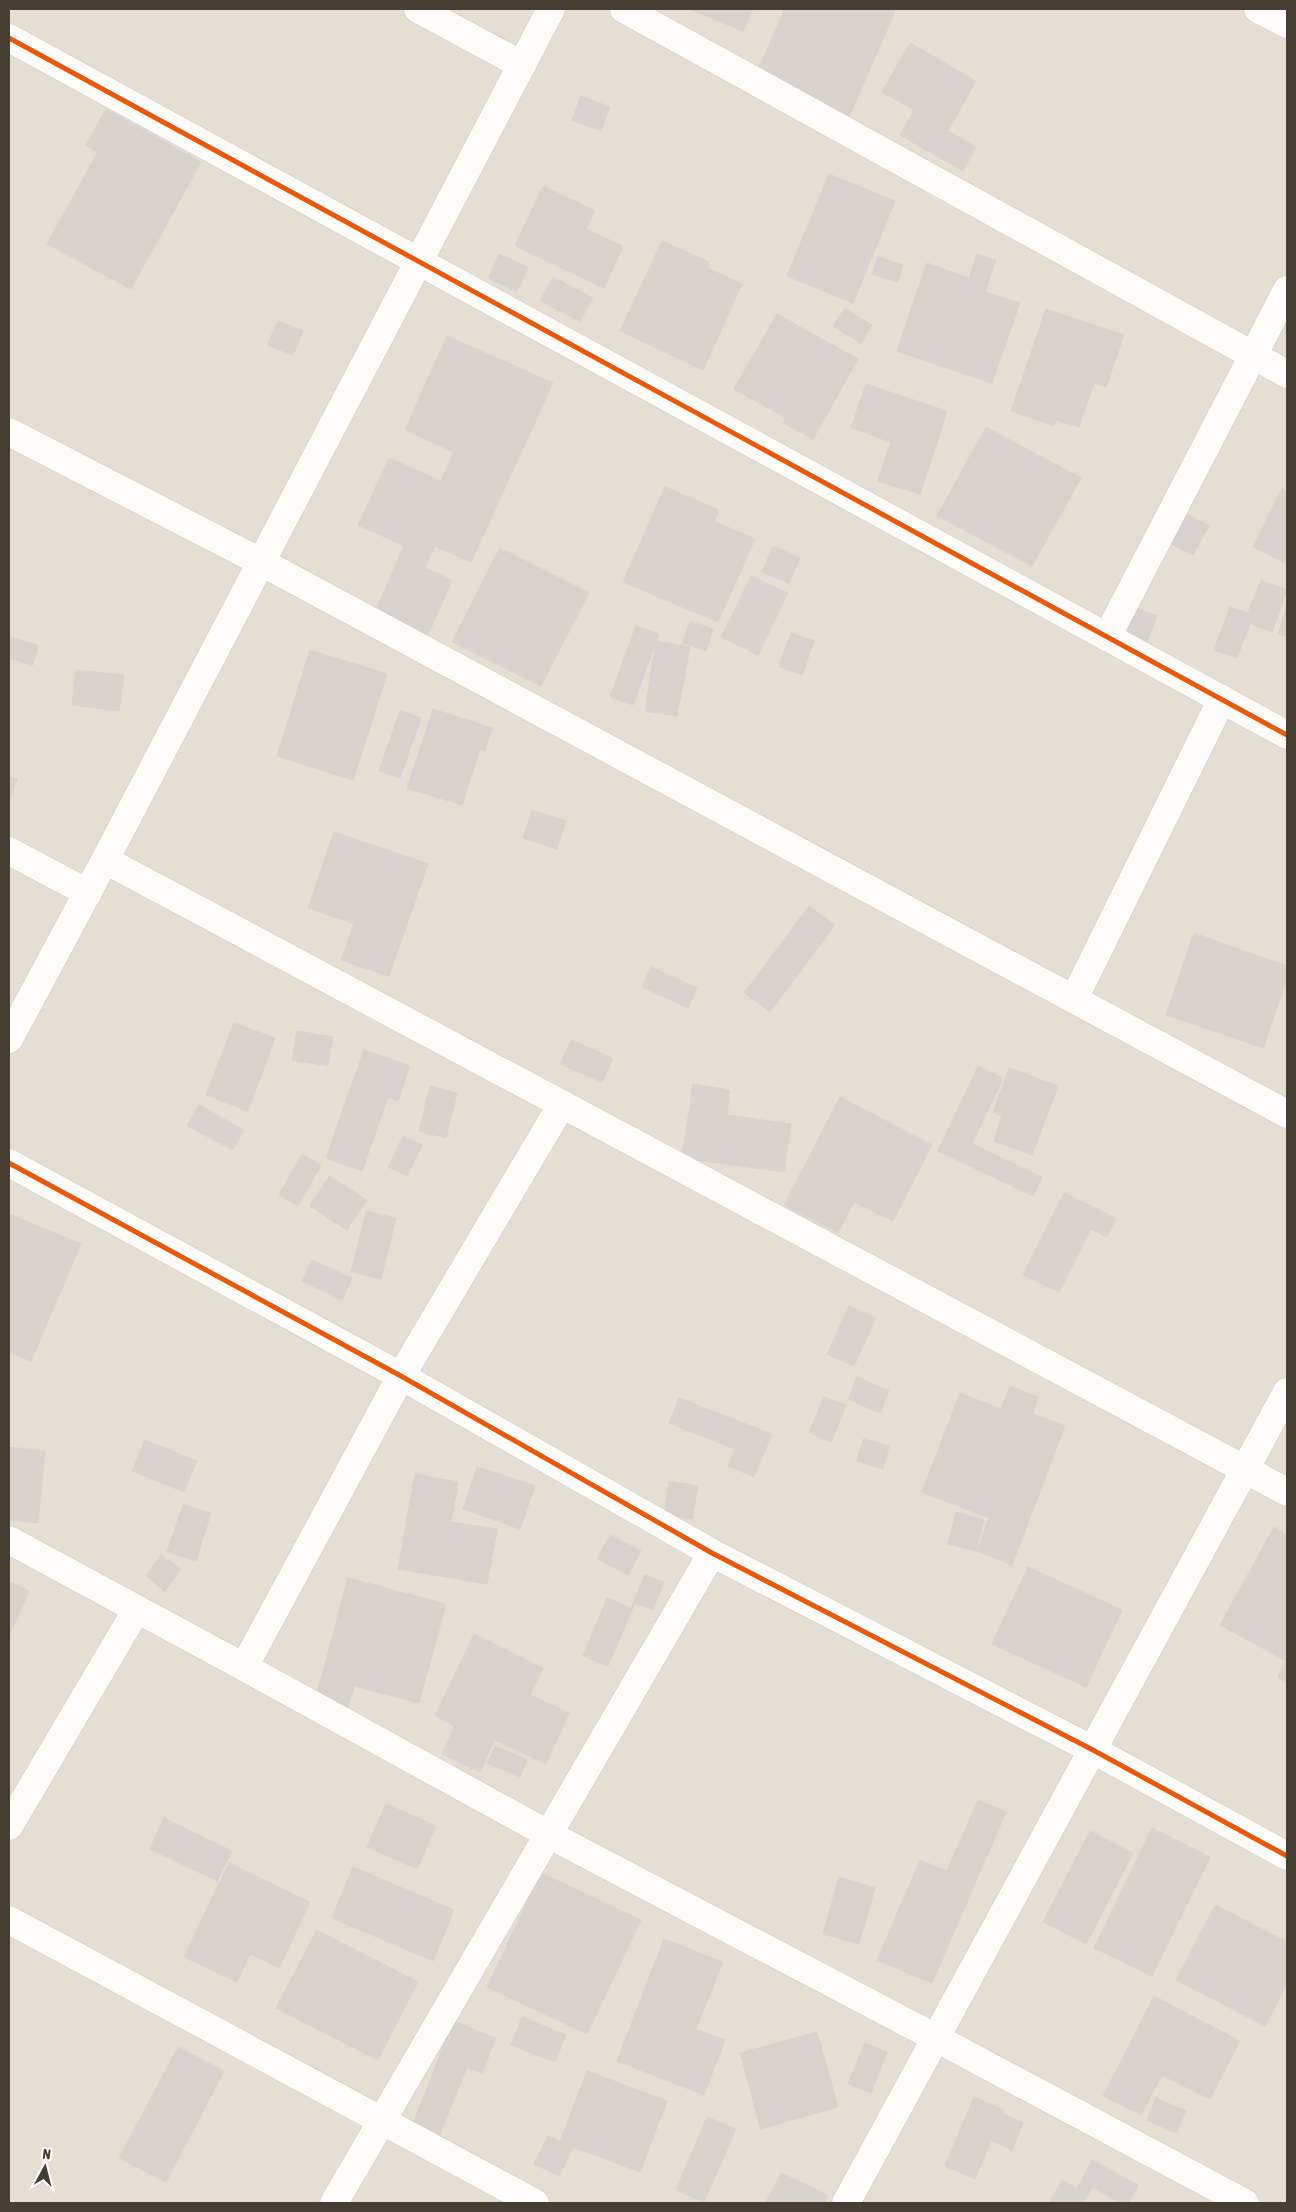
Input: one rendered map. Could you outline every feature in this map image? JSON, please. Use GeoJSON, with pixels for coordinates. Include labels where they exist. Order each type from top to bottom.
{"type":"FeatureCollection","features":[{"type":"Feature","properties":{"kind":"street"},"geometry":{"type":"LineString","coordinates":[[418,9],[522,65]]}},
{"type":"Feature","properties":{"kind":"street"},"geometry":{"type":"LineString","coordinates":[[9,1039],[88,893],[551,9]]}},
{"type":"Feature","properties":{"kind":"street"},"geometry":{"type":"LineString","coordinates":[[624,9],[1287,374]]}},
{"type":"Feature","properties":{"kind":"street"},"geometry":{"type":"LineString","coordinates":[[1258,9],[1287,24]]}},
{"type":"Feature","properties":{"kind":"street"},"geometry":{"type":"LineString","coordinates":[[9,38],[1287,734]]}},
{"type":"Feature","properties":{"kind":"street"},"geometry":{"type":"LineString","coordinates":[[1108,636],[1287,290]]}},
{"type":"Feature","properties":{"kind":"street"},"geometry":{"type":"LineString","coordinates":[[9,432],[261,562],[1287,1114]]}},
{"type":"Feature","properties":{"kind":"street"},"geometry":{"type":"LineString","coordinates":[[1074,1000],[1222,699]]}},
{"type":"Feature","properties":{"kind":"street"},"geometry":{"type":"LineString","coordinates":[[9,851],[88,893]]}},
{"type":"Feature","properties":{"kind":"street"},"geometry":{"type":"LineString","coordinates":[[105,860],[1287,1492]]}},
{"type":"Feature","properties":{"kind":"street"},"geometry":{"type":"LineString","coordinates":[[244,1667],[401,1376],[562,1104]]}},
{"type":"Feature","properties":{"kind":"street"},"geometry":{"type":"LineString","coordinates":[[9,1163],[401,1376],[712,1553],[1093,1750],[1287,1856]]}},
{"type":"Feature","properties":{"kind":"street"},"geometry":{"type":"LineString","coordinates":[[846,2203],[1287,1392]]}},
{"type":"Feature","properties":{"kind":"street"},"geometry":{"type":"LineString","coordinates":[[9,1540],[548,1834],[1245,2203]]}},
{"type":"Feature","properties":{"kind":"street"},"geometry":{"type":"LineString","coordinates":[[334,2203],[712,1553]]}},
{"type":"Feature","properties":{"kind":"street"},"geometry":{"type":"LineString","coordinates":[[9,1826],[137,1609]]}},
{"type":"Feature","properties":{"kind":"street"},"geometry":{"type":"LineString","coordinates":[[9,1920],[381,2122],[535,2203]]}},
{"type":"Feature","properties":{"kind":"shaded area"},"geometry":{"type":"Polygon","coordinates":[[[9,9],[1287,9],[1287,2203],[9,2203],[9,9]]]}},
{"type":"Feature","properties":{"kind":"building"},"geometry":{"type":"Polygon","coordinates":[[[689,9],[753,9],[743,31],[689,9]]]}},
{"type":"Feature","properties":{"kind":"building"},"geometry":{"type":"Polygon","coordinates":[[[785,9],[896,9],[848,119],[754,78],[785,9]]]}},
{"type":"Feature","properties":{"kind":"building"},"geometry":{"type":"Polygon","coordinates":[[[910,43],[976,81],[948,131],[976,147],[963,171],[900,135],[914,110],[882,92],[910,43]]]}},
{"type":"Feature","properties":{"kind":"building"},"geometry":{"type":"Polygon","coordinates":[[[581,96],[610,107],[601,131],[572,120],[581,96]]]}},
{"type":"Feature","properties":{"kind":"building"},"geometry":{"type":"Polygon","coordinates":[[[106,109],[201,162],[131,289],[47,244],[98,152],[86,145],[106,109]]]}},
{"type":"Feature","properties":{"kind":"building"},"geometry":{"type":"Polygon","coordinates":[[[829,174],[895,201],[853,303],[787,276],[829,174]]]}},
{"type":"Feature","properties":{"kind":"building"},"geometry":{"type":"Polygon","coordinates":[[[543,186],[595,211],[586,229],[623,246],[604,288],[515,246],[543,186]]]}},
{"type":"Feature","properties":{"kind":"building"},"geometry":{"type":"Polygon","coordinates":[[[662,241],[709,262],[707,268],[742,284],[703,370],[620,331],[662,241]]]}},
{"type":"Feature","properties":{"kind":"building"},"geometry":{"type":"Polygon","coordinates":[[[499,254],[528,267],[517,292],[488,278],[499,254]]]}},
{"type":"Feature","properties":{"kind":"building"},"geometry":{"type":"Polygon","coordinates":[[[977,254],[996,260],[985,292],[1020,303],[992,383],[897,351],[927,263],[969,278],[977,254]]]}},
{"type":"Feature","properties":{"kind":"building"},"geometry":{"type":"Polygon","coordinates":[[[878,257],[903,265],[898,282],[872,274],[878,257]]]}},
{"type":"Feature","properties":{"kind":"building"},"geometry":{"type":"Polygon","coordinates":[[[553,277],[593,298],[580,321],[540,301],[553,277]]]}},
{"type":"Feature","properties":{"kind":"building"},"geometry":{"type":"Polygon","coordinates":[[[845,308],[872,325],[861,343],[833,326],[845,308]]]}},
{"type":"Feature","properties":{"kind":"building"},"geometry":{"type":"Polygon","coordinates":[[[1046,309],[1124,335],[1106,387],[1094,383],[1079,427],[1056,420],[1054,426],[1011,411],[1046,309]]]}},
{"type":"Feature","properties":{"kind":"building"},"geometry":{"type":"Polygon","coordinates":[[[777,314],[858,359],[813,439],[783,423],[786,418],[734,389],[777,314]]]}},
{"type":"Feature","properties":{"kind":"building"},"geometry":{"type":"Polygon","coordinates":[[[278,321],[303,331],[293,355],[267,345],[278,321]]]}},
{"type":"Feature","properties":{"kind":"building"},"geometry":{"type":"Polygon","coordinates":[[[447,336],[553,383],[471,562],[435,546],[425,568],[452,580],[428,635],[375,612],[404,546],[358,525],[389,458],[441,481],[454,452],[405,430],[447,336]]]}},
{"type":"Feature","properties":{"kind":"building"},"geometry":{"type":"Polygon","coordinates":[[[866,384],[947,411],[920,494],[878,481],[891,442],[851,428],[866,384]]]}},
{"type":"Feature","properties":{"kind":"building"},"geometry":{"type":"Polygon","coordinates":[[[986,427],[1081,478],[1032,566],[937,516],[986,427]]]}},
{"type":"Feature","properties":{"kind":"building"},"geometry":{"type":"Polygon","coordinates":[[[665,487],[719,510],[714,521],[755,539],[718,622],[623,582],[665,487]]]}},
{"type":"Feature","properties":{"kind":"building"},"geometry":{"type":"Polygon","coordinates":[[[1282,488],[1287,491],[1287,564],[1253,547],[1282,488]]]}},
{"type":"Feature","properties":{"kind":"building"},"geometry":{"type":"Polygon","coordinates":[[[1183,512],[1209,526],[1193,555],[1167,542],[1183,512]]]}},
{"type":"Feature","properties":{"kind":"building"},"geometry":{"type":"Polygon","coordinates":[[[773,546],[800,558],[789,583],[762,572],[773,546]]]}},
{"type":"Feature","properties":{"kind":"building"},"geometry":{"type":"Polygon","coordinates":[[[500,548],[589,593],[541,686],[452,642],[500,548]]]}},
{"type":"Feature","properties":{"kind":"building"},"geometry":{"type":"Polygon","coordinates":[[[751,576],[788,593],[758,655],[721,637],[751,576]]]}},
{"type":"Feature","properties":{"kind":"building"},"geometry":{"type":"Polygon","coordinates":[[[1261,580],[1287,590],[1272,632],[1250,624],[1237,658],[1214,650],[1230,607],[1248,613],[1261,580]]]}},
{"type":"Feature","properties":{"kind":"building"},"geometry":{"type":"Polygon","coordinates":[[[1112,599],[1157,616],[1145,646],[1100,629],[1112,599]]]}},
{"type":"Feature","properties":{"kind":"building"},"geometry":{"type":"Polygon","coordinates":[[[1287,606],[1287,637],[1278,634],[1287,606]]]}},
{"type":"Feature","properties":{"kind":"building"},"geometry":{"type":"Polygon","coordinates":[[[690,621],[713,629],[706,651],[683,643],[690,621]]]}},
{"type":"Feature","properties":{"kind":"building"},"geometry":{"type":"Polygon","coordinates":[[[636,626],[659,634],[633,705],[610,697],[636,626]]]}},
{"type":"Feature","properties":{"kind":"building"},"geometry":{"type":"Polygon","coordinates":[[[791,633],[814,641],[802,675],[779,666],[791,633]]]}},
{"type":"Feature","properties":{"kind":"building"},"geometry":{"type":"Polygon","coordinates":[[[9,637],[38,645],[33,665],[9,658],[9,637]]]}},
{"type":"Feature","properties":{"kind":"building"},"geometry":{"type":"Polygon","coordinates":[[[656,641],[690,647],[677,716],[645,711],[656,641]]]}},
{"type":"Feature","properties":{"kind":"building"},"geometry":{"type":"Polygon","coordinates":[[[310,650],[387,674],[353,780],[277,756],[310,650]]]}},
{"type":"Feature","properties":{"kind":"building"},"geometry":{"type":"Polygon","coordinates":[[[76,670],[124,675],[119,711],[72,705],[76,670]]]}},
{"type":"Feature","properties":{"kind":"building"},"geometry":{"type":"Polygon","coordinates":[[[433,709],[492,728],[485,750],[480,749],[462,805],[407,788],[433,709]]]}},
{"type":"Feature","properties":{"kind":"building"},"geometry":{"type":"Polygon","coordinates":[[[400,711],[421,718],[400,778],[379,771],[400,711]]]}},
{"type":"Feature","properties":{"kind":"building"},"geometry":{"type":"Polygon","coordinates":[[[9,776],[17,779],[9,801],[9,776]]]}},
{"type":"Feature","properties":{"kind":"building"},"geometry":{"type":"Polygon","coordinates":[[[532,810],[566,821],[557,849],[523,838],[532,810]]]}},
{"type":"Feature","properties":{"kind":"building"},"geometry":{"type":"Polygon","coordinates":[[[334,832],[428,864],[389,976],[341,960],[354,924],[308,908],[334,832]]]}},
{"type":"Feature","properties":{"kind":"building"},"geometry":{"type":"Polygon","coordinates":[[[809,906],[835,925],[770,1012],[744,993],[809,906]]]}},
{"type":"Feature","properties":{"kind":"building"},"geometry":{"type":"Polygon","coordinates":[[[1194,933],[1287,966],[1287,979],[1263,1048],[1166,1015],[1194,933]]]}},
{"type":"Feature","properties":{"kind":"building"},"geometry":{"type":"Polygon","coordinates":[[[651,967],[697,988],[688,1008],[642,987],[651,967]]]}},
{"type":"Feature","properties":{"kind":"building"},"geometry":{"type":"Polygon","coordinates":[[[234,1023],[275,1038],[248,1111],[206,1095],[234,1023]]]}},
{"type":"Feature","properties":{"kind":"building"},"geometry":{"type":"Polygon","coordinates":[[[297,1031],[333,1037],[328,1066],[292,1060],[297,1031]]]}},
{"type":"Feature","properties":{"kind":"building"},"geometry":{"type":"Polygon","coordinates":[[[571,1040],[613,1058],[602,1082],[560,1064],[571,1040]]]}},
{"type":"Feature","properties":{"kind":"building"},"geometry":{"type":"Polygon","coordinates":[[[364,1050],[410,1066],[398,1101],[388,1097],[362,1171],[326,1158],[364,1050]]]}},
{"type":"Feature","properties":{"kind":"building"},"geometry":{"type":"Polygon","coordinates":[[[978,1066],[1003,1078],[972,1144],[1042,1177],[1033,1196],[938,1151],[978,1066]]]}},
{"type":"Feature","properties":{"kind":"building"},"geometry":{"type":"Polygon","coordinates":[[[1009,1068],[1058,1086],[1032,1155],[994,1141],[1002,1116],[993,1113],[1009,1068]]]}},
{"type":"Feature","properties":{"kind":"building"},"geometry":{"type":"Polygon","coordinates":[[[693,1084],[730,1090],[727,1115],[791,1124],[784,1172],[682,1158],[693,1084]]]}},
{"type":"Feature","properties":{"kind":"building"},"geometry":{"type":"Polygon","coordinates":[[[430,1086],[457,1093],[446,1138],[419,1131],[430,1086]]]}},
{"type":"Feature","properties":{"kind":"building"},"geometry":{"type":"Polygon","coordinates":[[[840,1097],[932,1145],[893,1221],[854,1202],[838,1233],[784,1205],[840,1097]]]}},
{"type":"Feature","properties":{"kind":"building"},"geometry":{"type":"Polygon","coordinates":[[[199,1105],[244,1130],[233,1150],[187,1126],[199,1105]]]}},
{"type":"Feature","properties":{"kind":"building"},"geometry":{"type":"Polygon","coordinates":[[[403,1136],[422,1145],[407,1176],[388,1167],[403,1136]]]}},
{"type":"Feature","properties":{"kind":"building"},"geometry":{"type":"Polygon","coordinates":[[[302,1154],[321,1165],[298,1206],[279,1195],[302,1154]]]}},
{"type":"Feature","properties":{"kind":"building"},"geometry":{"type":"Polygon","coordinates":[[[329,1176],[367,1200],[347,1230],[310,1206],[329,1176]]]}},
{"type":"Feature","properties":{"kind":"building"},"geometry":{"type":"Polygon","coordinates":[[[1064,1193],[1116,1218],[1107,1237],[1091,1229],[1059,1292],[1023,1275],[1064,1193]]]}},
{"type":"Feature","properties":{"kind":"building"},"geometry":{"type":"Polygon","coordinates":[[[366,1211],[396,1218],[381,1279],[351,1272],[366,1211]]]}},
{"type":"Feature","properties":{"kind":"building"},"geometry":{"type":"Polygon","coordinates":[[[9,1214],[81,1244],[31,1361],[9,1352],[9,1214]]]}},
{"type":"Feature","properties":{"kind":"building"},"geometry":{"type":"Polygon","coordinates":[[[312,1260],[352,1278],[342,1300],[302,1281],[312,1260]]]}},
{"type":"Feature","properties":{"kind":"building"},"geometry":{"type":"Polygon","coordinates":[[[849,1306],[876,1318],[854,1366],[827,1354],[849,1306]]]}},
{"type":"Feature","properties":{"kind":"building"},"geometry":{"type":"Polygon","coordinates":[[[857,1377],[889,1391],[880,1413],[848,1399],[857,1377]]]}},
{"type":"Feature","properties":{"kind":"building"},"geometry":{"type":"Polygon","coordinates":[[[1010,1386],[1038,1397],[1033,1414],[1065,1426],[1012,1565],[977,1551],[989,1518],[922,1492],[960,1393],[1001,1409],[1010,1386]]]}},
{"type":"Feature","properties":{"kind":"building"},"geometry":{"type":"Polygon","coordinates":[[[824,1397],[846,1405],[831,1442],[809,1433],[824,1397]]]}},
{"type":"Feature","properties":{"kind":"building"},"geometry":{"type":"Polygon","coordinates":[[[679,1398],[772,1434],[754,1477],[728,1466],[735,1449],[669,1423],[679,1398]]]}},
{"type":"Feature","properties":{"kind":"building"},"geometry":{"type":"Polygon","coordinates":[[[863,1439],[889,1446],[883,1469],[857,1461],[863,1439]]]}},
{"type":"Feature","properties":{"kind":"building"},"geometry":{"type":"Polygon","coordinates":[[[145,1440],[197,1461],[184,1492],[132,1471],[145,1440]]]}},
{"type":"Feature","properties":{"kind":"building"},"geometry":{"type":"Polygon","coordinates":[[[9,1447],[45,1451],[38,1523],[9,1520],[9,1447]]]}},
{"type":"Feature","properties":{"kind":"building"},"geometry":{"type":"Polygon","coordinates":[[[477,1467],[535,1486],[520,1529],[463,1509],[477,1467]]]}},
{"type":"Feature","properties":{"kind":"building"},"geometry":{"type":"Polygon","coordinates":[[[415,1474],[458,1482],[451,1522],[497,1529],[487,1584],[398,1569],[415,1474]]]}},
{"type":"Feature","properties":{"kind":"building"},"geometry":{"type":"Polygon","coordinates":[[[669,1481],[698,1486],[692,1519],[664,1514],[669,1481]]]}},
{"type":"Feature","properties":{"kind":"building"},"geometry":{"type":"Polygon","coordinates":[[[183,1505],[211,1513],[196,1561],[167,1552],[183,1505]]]}},
{"type":"Feature","properties":{"kind":"building"},"geometry":{"type":"Polygon","coordinates":[[[956,1512],[984,1520],[976,1551],[948,1544],[956,1512]]]}},
{"type":"Feature","properties":{"kind":"building"},"geometry":{"type":"Polygon","coordinates":[[[1274,1527],[1287,1535],[1287,1682],[1278,1677],[1286,1661],[1220,1625],[1274,1527]]]}},
{"type":"Feature","properties":{"kind":"building"},"geometry":{"type":"Polygon","coordinates":[[[610,1535],[641,1551],[628,1575],[597,1559],[610,1535]]]}},
{"type":"Feature","properties":{"kind":"building"},"geometry":{"type":"Polygon","coordinates":[[[161,1555],[181,1569],[165,1591],[146,1576],[161,1555]]]}},
{"type":"Feature","properties":{"kind":"building"},"geometry":{"type":"Polygon","coordinates":[[[1028,1567],[1122,1610],[1086,1687],[992,1644],[1028,1567]]]}},
{"type":"Feature","properties":{"kind":"building"},"geometry":{"type":"Polygon","coordinates":[[[645,1575],[664,1582],[653,1610],[635,1603],[608,1666],[583,1656],[607,1598],[631,1608],[645,1575]]]}},
{"type":"Feature","properties":{"kind":"building"},"geometry":{"type":"Polygon","coordinates":[[[348,1578],[446,1604],[419,1703],[354,1686],[346,1714],[314,1705],[348,1578]]]}},
{"type":"Feature","properties":{"kind":"building"},"geometry":{"type":"Polygon","coordinates":[[[9,1582],[29,1591],[9,1636],[9,1582]]]}},
{"type":"Feature","properties":{"kind":"building"},"geometry":{"type":"Polygon","coordinates":[[[474,1634],[543,1668],[530,1695],[569,1713],[546,1764],[495,1740],[480,1772],[442,1754],[455,1726],[435,1716],[474,1634]]]}},
{"type":"Feature","properties":{"kind":"building"},"geometry":{"type":"Polygon","coordinates":[[[495,1746],[527,1760],[520,1777],[487,1763],[495,1746]]]}},
{"type":"Feature","properties":{"kind":"building"},"geometry":{"type":"Polygon","coordinates":[[[978,1800],[1006,1812],[932,1983],[877,1960],[920,1860],[947,1871],[978,1800]]]}},
{"type":"Feature","properties":{"kind":"building"},"geometry":{"type":"Polygon","coordinates":[[[386,1804],[436,1826],[417,1869],[367,1847],[386,1804]]]}},
{"type":"Feature","properties":{"kind":"building"},"geometry":{"type":"Polygon","coordinates":[[[164,1818],[232,1851],[217,1881],[150,1849],[164,1818]]]}},
{"type":"Feature","properties":{"kind":"building"},"geometry":{"type":"Polygon","coordinates":[[[1152,1828],[1210,1857],[1152,1976],[1094,1948],[1152,1828]]]}},
{"type":"Feature","properties":{"kind":"building"},"geometry":{"type":"Polygon","coordinates":[[[1090,1831],[1133,1853],[1086,1944],[1043,1922],[1090,1831]]]}},
{"type":"Feature","properties":{"kind":"building"},"geometry":{"type":"Polygon","coordinates":[[[229,1863],[310,1902],[279,1968],[250,1954],[237,1982],[184,1957],[229,1863]]]}},
{"type":"Feature","properties":{"kind":"building"},"geometry":{"type":"Polygon","coordinates":[[[353,1867],[454,1910],[433,1961],[332,1918],[353,1867]]]}},
{"type":"Feature","properties":{"kind":"building"},"geometry":{"type":"Polygon","coordinates":[[[541,1873],[641,1920],[587,2034],[487,1987],[541,1873]]]}},
{"type":"Feature","properties":{"kind":"building"},"geometry":{"type":"Polygon","coordinates":[[[839,1877],[875,1888],[859,1944],[823,1934],[839,1877]]]}},
{"type":"Feature","properties":{"kind":"building"},"geometry":{"type":"Polygon","coordinates":[[[1215,1905],[1287,1942],[1287,1983],[1265,2026],[1176,1980],[1215,1905]]]}},
{"type":"Feature","properties":{"kind":"building"},"geometry":{"type":"Polygon","coordinates":[[[317,1930],[418,1982],[378,2060],[276,2008],[317,1930]]]}},
{"type":"Feature","properties":{"kind":"building"},"geometry":{"type":"Polygon","coordinates":[[[664,1939],[723,1962],[696,2029],[725,2040],[704,2095],[617,2061],[664,1939]]]}},
{"type":"Feature","properties":{"kind":"building"},"geometry":{"type":"Polygon","coordinates":[[[1154,1996],[1240,2041],[1210,2099],[1162,2075],[1141,2115],[1103,2096],[1154,1996]]]}},
{"type":"Feature","properties":{"kind":"building"},"geometry":{"type":"Polygon","coordinates":[[[522,2017],[566,2035],[555,2062],[511,2045],[522,2017]]]}},
{"type":"Feature","properties":{"kind":"building"},"geometry":{"type":"Polygon","coordinates":[[[453,2021],[496,2038],[482,2073],[467,2067],[440,2134],[413,2124],[453,2021]]]}},
{"type":"Feature","properties":{"kind":"building"},"geometry":{"type":"Polygon","coordinates":[[[817,2032],[838,2107],[761,2129],[740,2053],[817,2032]]]}},
{"type":"Feature","properties":{"kind":"building"},"geometry":{"type":"Polygon","coordinates":[[[865,2043],[887,2052],[871,2093],[848,2084],[865,2043]]]}},
{"type":"Feature","properties":{"kind":"building"},"geometry":{"type":"Polygon","coordinates":[[[178,2047],[224,2071],[166,2182],[119,2158],[178,2047]]]}},
{"type":"Feature","properties":{"kind":"building"},"geometry":{"type":"Polygon","coordinates":[[[587,2071],[667,2101],[640,2172],[560,2142],[587,2071]]]}},
{"type":"Feature","properties":{"kind":"building"},"geometry":{"type":"Polygon","coordinates":[[[974,2097],[1004,2110],[975,2179],[945,2166],[974,2097]]]}},
{"type":"Feature","properties":{"kind":"building"},"geometry":{"type":"Polygon","coordinates":[[[1156,2098],[1186,2111],[1176,2133],[1147,2120],[1156,2098]]]}},
{"type":"Feature","properties":{"kind":"building"},"geometry":{"type":"Polygon","coordinates":[[[1004,2114],[1023,2123],[1012,2150],[992,2141],[1004,2114]]]}},
{"type":"Feature","properties":{"kind":"building"},"geometry":{"type":"Polygon","coordinates":[[[707,2117],[736,2129],[704,2202],[676,2190],[707,2117]]]}},
{"type":"Feature","properties":{"kind":"building"},"geometry":{"type":"Polygon","coordinates":[[[548,2136],[573,2148],[559,2176],[534,2164],[548,2136]]]}},
{"type":"Feature","properties":{"kind":"building"},"geometry":{"type":"Polygon","coordinates":[[[1092,2160],[1138,2185],[1128,2203],[1121,2203],[1092,2187],[1083,2203],[1049,2203],[1062,2180],[1077,2189],[1092,2160]]]}},
{"type":"Feature","properties":{"kind":"building"},"geometry":{"type":"Polygon","coordinates":[[[781,2173],[828,2195],[824,2203],[766,2202],[781,2173]]]}},
{"type":"Feature","properties":{"kind":"cycle path"},"geometry":{"type":"LineString","coordinates":[[9,38],[1287,735]]}},
{"type":"Feature","properties":{"kind":"cycle path"},"geometry":{"type":"LineString","coordinates":[[9,1163],[401,1376],[712,1553],[1093,1750],[1287,1856]]}}]}
